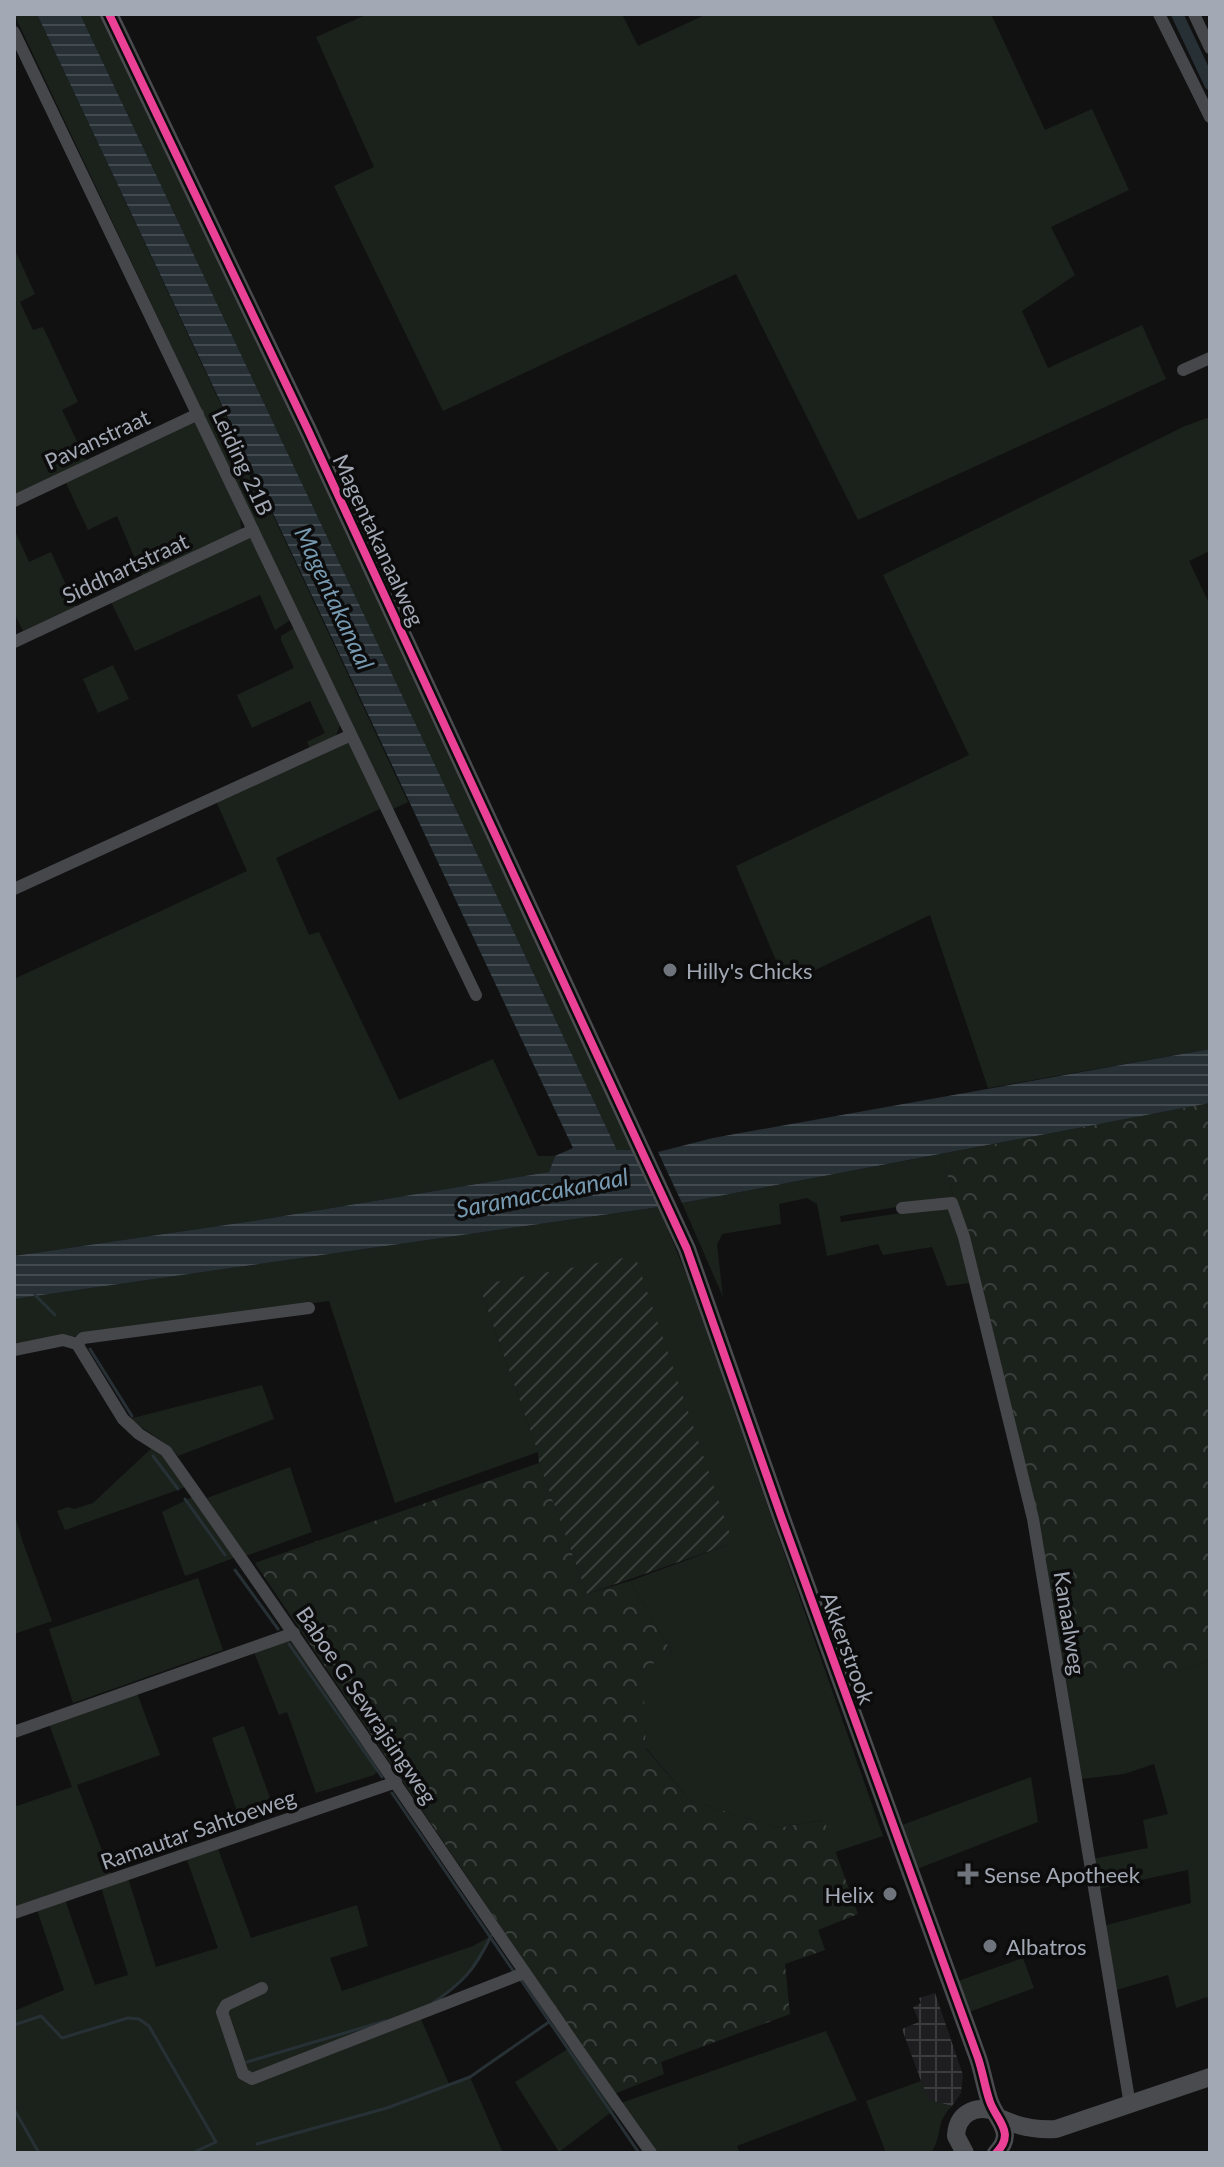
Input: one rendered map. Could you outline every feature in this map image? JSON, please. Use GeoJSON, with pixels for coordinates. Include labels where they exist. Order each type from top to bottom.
{"type":"FeatureCollection","features":[{"type":"Feature","properties":{"kind":"street","name":"Magentakanaalweg"},"geometry":{"type":"LineString","coordinates":[[109,14],[307,428],[687,1249]]}},
{"type":"Feature","properties":{"kind":"street"},"geometry":{"type":"LineString","coordinates":[[1159,14],[1210,117]]}},
{"type":"Feature","properties":{"kind":"street"},"geometry":{"type":"LineString","coordinates":[[1194,14],[1210,48]]}},
{"type":"Feature","properties":{"kind":"street","name":"Leiding 21B"},"geometry":{"type":"LineString","coordinates":[[14,32],[476,995]]}},
{"type":"Feature","properties":{"kind":"street"},"geometry":{"type":"LineString","coordinates":[[1183,370],[1210,358]]}},
{"type":"Feature","properties":{"kind":"street","name":"Pavanstraat"},"geometry":{"type":"LineString","coordinates":[[14,501],[198,414]]}},
{"type":"Feature","properties":{"kind":"street","name":"Siddhartstraat"},"geometry":{"type":"LineString","coordinates":[[14,642],[253,530]]}},
{"type":"Feature","properties":{"kind":"street"},"geometry":{"type":"LineString","coordinates":[[14,889],[351,735]]}},
{"type":"Feature","properties":{"kind":"street","name":"Kanaalweg"},"geometry":{"type":"LineString","coordinates":[[902,1208],[952,1203],[964,1237],[1033,1519],[1130,2105]]}},
{"type":"Feature","properties":{"kind":"street","name":"Akkerstrook"},"geometry":{"type":"LineString","coordinates":[[687,1249],[998,2115],[1006,2128],[999,2150]]}},
{"type":"Feature","properties":{"kind":"street"},"geometry":{"type":"LineString","coordinates":[[14,1350],[63,1340],[77,1344],[83,1338],[309,1308]]}},
{"type":"Feature","properties":{"kind":"street","name":"Baboe G Sewrajsingweg"},"geometry":{"type":"LineString","coordinates":[[77,1344],[123,1419],[139,1434],[166,1451],[651,2153]]}},
{"type":"Feature","properties":{"kind":"street"},"geometry":{"type":"LineString","coordinates":[[14,1732],[294,1633]]}},
{"type":"Feature","properties":{"kind":"street","name":"Ramautar Sahtoeweg"},"geometry":{"type":"LineString","coordinates":[[14,1913],[396,1782]]}},
{"type":"Feature","properties":{"kind":"street"},"geometry":{"type":"LineString","coordinates":[[262,1988],[226,2005],[222,2012],[243,2074],[252,2079],[524,1973]]}},
{"type":"Feature","properties":{"kind":"street"},"geometry":{"type":"LineString","coordinates":[[957,2147],[959,2122],[977,2091],[978,2058]]}},
{"type":"Feature","properties":{"kind":"street"},"geometry":{"type":"LineString","coordinates":[[966,2114],[977,2109],[998,2115],[1014,2125],[1040,2130],[1056,2129],[1210,2077]]}},
{"type":"Feature","properties":{"kind":"street"},"geometry":{"type":"LineString","coordinates":[[999,2150],[1040,2130]]}},
{"type":"Feature","properties":{"kind":"shaded area"},"geometry":{"type":"Polygon","coordinates":[[[935,1993],[963,2075],[961,2093],[952,2106],[928,2100],[902,2029],[919,2022],[913,2007],[921,2003],[919,1998],[935,1993]]]}},
{"type":"Feature","properties":{"kind":"green space"},"geometry":{"type":"Polygon","coordinates":[[[14,14],[37,14],[408,802],[391,810],[14,14]]]}},
{"type":"Feature","properties":{"kind":"green space"},"geometry":{"type":"Polygon","coordinates":[[[80,14],[103,14],[635,1150],[617,1150],[80,14]]]}},
{"type":"Feature","properties":{"kind":"green space"},"geometry":{"type":"Polygon","coordinates":[[[368,14],[622,14],[638,46],[707,14],[991,14],[1045,130],[1092,109],[1129,190],[1051,227],[1075,275],[1022,311],[1048,368],[1142,325],[1166,379],[858,520],[736,274],[443,411],[334,186],[374,167],[316,37],[368,14]]]}},
{"type":"Feature","properties":{"kind":"green space"},"geometry":{"type":"Polygon","coordinates":[[[14,248],[35,294],[20,302],[33,330],[43,327],[78,402],[62,410],[88,464],[14,498],[14,248]]]}},
{"type":"Feature","properties":{"kind":"green space"},"geometry":{"type":"Polygon","coordinates":[[[1210,417],[1210,551],[1189,561],[1210,605],[1210,1049],[988,1088],[930,915],[786,984],[736,866],[969,755],[883,575],[1185,426],[1210,417]]]}},
{"type":"Feature","properties":{"kind":"green space"},"geometry":{"type":"Polygon","coordinates":[[[193,421],[198,423],[240,513],[241,530],[143,578],[117,516],[88,530],[65,481],[193,421]]]}},
{"type":"Feature","properties":{"kind":"green space"},"geometry":{"type":"Polygon","coordinates":[[[14,529],[29,562],[51,552],[76,607],[23,631],[14,613],[14,529]]]}},
{"type":"Feature","properties":{"kind":"green space"},"geometry":{"type":"Polygon","coordinates":[[[251,537],[291,615],[289,621],[275,630],[260,595],[135,651],[110,600],[251,537]]]}},
{"type":"Feature","properties":{"kind":"green space"},"geometry":{"type":"Polygon","coordinates":[[[294,628],[340,725],[335,738],[310,749],[307,742],[325,733],[310,701],[252,728],[237,695],[294,668],[281,636],[294,628]]]}},
{"type":"Feature","properties":{"kind":"green space"},"geometry":{"type":"Polygon","coordinates":[[[113,665],[129,699],[98,713],[83,679],[113,665]]]}},
{"type":"Feature","properties":{"kind":"green space"},"geometry":{"type":"Polygon","coordinates":[[[348,741],[382,808],[276,858],[309,935],[319,932],[399,1100],[493,1059],[538,1156],[555,1156],[549,1172],[259,1220],[14,1256],[14,979],[247,871],[216,801],[348,741]]]}},
{"type":"Feature","properties":{"kind":"green space"},"geometry":{"type":"Polygon","coordinates":[[[1210,1103],[1210,1660],[1174,1673],[1077,1679],[1060,1660],[954,1198],[941,1154],[1210,1103]]]}},
{"type":"Feature","properties":{"kind":"green space"},"geometry":{"type":"Polygon","coordinates":[[[941,1154],[954,1198],[840,1216],[841,1222],[948,1206],[969,1283],[947,1286],[932,1247],[883,1255],[878,1244],[827,1256],[817,1204],[807,1198],[779,1204],[781,1224],[722,1234],[717,1245],[723,1297],[682,1203],[941,1154]]]}},
{"type":"Feature","properties":{"kind":"green space"},"geometry":{"type":"Polygon","coordinates":[[[659,1207],[691,1287],[883,1836],[835,1852],[823,1820],[777,1828],[690,1800],[646,1748],[642,1669],[672,1653],[630,1581],[733,1543],[479,1285],[538,1452],[395,1503],[329,1301],[14,1345],[14,1299],[659,1207]]]}},
{"type":"Feature","properties":{"kind":"green space"},"geometry":{"type":"Polygon","coordinates":[[[635,1256],[733,1543],[587,1594],[479,1285],[635,1256]]]}},
{"type":"Feature","properties":{"kind":"green space"},"geometry":{"type":"Polygon","coordinates":[[[262,1385],[274,1419],[178,1456],[168,1445],[129,1419],[262,1385]]]}},
{"type":"Feature","properties":{"kind":"green space"},"geometry":{"type":"Polygon","coordinates":[[[154,1446],[186,1487],[65,1530],[57,1511],[93,1503],[154,1446]]]}},
{"type":"Feature","properties":{"kind":"green space"},"geometry":{"type":"Polygon","coordinates":[[[539,1463],[587,1594],[630,1581],[672,1653],[643,1669],[646,1749],[690,1800],[777,1828],[824,1820],[858,1914],[818,1930],[825,1950],[785,1964],[790,2014],[661,2062],[664,2074],[614,2094],[255,1563],[539,1463]]]}},
{"type":"Feature","properties":{"kind":"green space"},"geometry":{"type":"Polygon","coordinates":[[[290,1467],[312,1532],[246,1556],[207,1498],[290,1467]]]}},
{"type":"Feature","properties":{"kind":"green space"},"geometry":{"type":"Polygon","coordinates":[[[194,1496],[234,1558],[185,1576],[162,1512],[194,1496]]]}},
{"type":"Feature","properties":{"kind":"green space"},"geometry":{"type":"Polygon","coordinates":[[[14,1512],[52,1621],[14,1634],[14,1512]]]}},
{"type":"Feature","properties":{"kind":"green space"},"geometry":{"type":"Polygon","coordinates":[[[198,1578],[223,1650],[73,1703],[49,1629],[198,1578]]]}},
{"type":"Feature","properties":{"kind":"green space"},"geometry":{"type":"Polygon","coordinates":[[[290,1640],[381,1767],[374,1775],[316,1793],[287,1712],[279,1715],[254,1652],[290,1640]]]}},
{"type":"Feature","properties":{"kind":"green space"},"geometry":{"type":"Polygon","coordinates":[[[1060,1660],[1174,1673],[1210,1660],[1210,2003],[1207,1997],[1176,2008],[1168,1975],[1113,1991],[1103,1926],[1191,1903],[1188,1870],[1098,1889],[1093,1859],[1148,1848],[1143,1820],[1168,1814],[1154,1764],[1124,1774],[1081,1779],[1060,1660]]]}},
{"type":"Feature","properties":{"kind":"green space"},"geometry":{"type":"Polygon","coordinates":[[[137,1693],[160,1755],[77,1785],[111,1874],[14,1907],[14,1807],[72,1787],[49,1724],[137,1693]]]}},
{"type":"Feature","properties":{"kind":"green space"},"geometry":{"type":"Polygon","coordinates":[[[244,1726],[273,1806],[239,1817],[212,1738],[244,1726]]]}},
{"type":"Feature","properties":{"kind":"green space"},"geometry":{"type":"Polygon","coordinates":[[[1031,1777],[1038,1822],[917,1869],[902,1825],[1031,1777]]]}},
{"type":"Feature","properties":{"kind":"green space"},"geometry":{"type":"Polygon","coordinates":[[[217,1846],[251,1938],[357,1905],[368,1946],[330,1958],[342,1991],[473,1946],[491,1936],[462,1981],[442,1999],[418,2012],[449,2084],[470,2077],[503,2153],[14,2153],[14,2011],[64,1990],[36,1907],[64,1897],[95,1985],[128,1975],[101,1887],[128,1878],[156,1967],[218,1948],[186,1857],[217,1846]]]}},
{"type":"Feature","properties":{"kind":"green space"},"geometry":{"type":"Polygon","coordinates":[[[1023,1958],[1034,1988],[969,2012],[958,1981],[1023,1958]]]}},
{"type":"Feature","properties":{"kind":"green space"},"geometry":{"type":"Polygon","coordinates":[[[826,2031],[857,2100],[737,2146],[740,2153],[657,2153],[621,2103],[826,2031]]]}},
{"type":"Feature","properties":{"kind":"green space"},"geometry":{"type":"Polygon","coordinates":[[[571,2047],[614,2110],[559,2152],[515,2082],[571,2047]]]}},
{"type":"Feature","properties":{"kind":"green space"},"geometry":{"type":"Polygon","coordinates":[[[921,2081],[929,2100],[952,2106],[943,2118],[935,2146],[931,2153],[886,2153],[866,2101],[921,2081]]]}},
{"type":"Feature","properties":{"kind":"water"},"geometry":{"type":"Polygon","coordinates":[[[37,14],[80,14],[617,1150],[635,1150],[659,1207],[14,1299],[14,1256],[259,1220],[549,1172],[555,1156],[573,1148],[37,14]]]}},
{"type":"Feature","properties":{"kind":"water"},"geometry":{"type":"Polygon","coordinates":[[[1210,1049],[1210,1103],[682,1203],[658,1152],[713,1138],[1210,1049]]]}},
{"type":"Feature","properties":{"kind":"waterway"},"geometry":{"type":"LineString","coordinates":[[1177,14],[1210,84]]}},
{"type":"Feature","properties":{"kind":"waterway"},"geometry":{"type":"LineString","coordinates":[[35,1295],[55,1315]]}},
{"type":"Feature","properties":{"kind":"waterway"},"geometry":{"type":"LineString","coordinates":[[90,1349],[132,1416]]}},
{"type":"Feature","properties":{"kind":"waterway"},"geometry":{"type":"LineString","coordinates":[[153,1456],[178,1489]]}},
{"type":"Feature","properties":{"kind":"waterway"},"geometry":{"type":"LineString","coordinates":[[185,1499],[225,1555]]}},
{"type":"Feature","properties":{"kind":"waterway"},"geometry":{"type":"LineString","coordinates":[[235,1570],[278,1629]]}},
{"type":"Feature","properties":{"kind":"waterway"},"geometry":{"type":"LineString","coordinates":[[289,1644],[382,1777]]}},
{"type":"Feature","properties":{"kind":"waterway"},"geometry":{"type":"LineString","coordinates":[[392,1793],[514,1972]]}},
{"type":"Feature","properties":{"kind":"waterway"},"geometry":{"type":"LineString","coordinates":[[433,2003],[467,1974],[491,1936]]}},
{"type":"Feature","properties":{"kind":"waterway"},"geometry":{"type":"LineString","coordinates":[[521,1980],[639,2153]]}},
{"type":"Feature","properties":{"kind":"waterway"},"geometry":{"type":"LineString","coordinates":[[14,2025],[41,2016],[62,2038],[128,2018],[139,2019],[149,2026],[216,2142],[192,2153]]}},
{"type":"Feature","properties":{"kind":"waterway"},"geometry":{"type":"LineString","coordinates":[[247,2062],[385,2021]]}},
{"type":"Feature","properties":{"kind":"waterway"},"geometry":{"type":"LineString","coordinates":[[257,2144],[387,2108],[470,2077],[549,2022]]}},
{"type":"Feature","properties":{"kind":"waterway"},"geometry":{"type":"LineString","coordinates":[[14,2109],[39,2153]]}},
{"type":"Feature","properties":{"kind":"cycle path"},"geometry":{"type":"LineString","coordinates":[[109,14],[307,428],[687,1249],[978,2058],[990,2102],[1003,2127],[1004,2139],[996,2153]]}},
{"type":"Feature","properties":{"kind":"place","name":"Hilly's Chicks"},"geometry":{"type":"Point","coordinates":[670,970]}},
{"type":"Feature","properties":{"kind":"place","name":"Sense Apotheek"},"geometry":{"type":"Point","coordinates":[968,1874]}},
{"type":"Feature","properties":{"kind":"place","name":"Helix"},"geometry":{"type":"Point","coordinates":[890,1894]}},
{"type":"Feature","properties":{"kind":"place","name":"Albatros"},"geometry":{"type":"Point","coordinates":[990,1946]}},
{"type":"Feature","properties":{"kind":"water label","name":"Magentakanaal"},"geometry":{"type":"Point","coordinates":[335,598]}},
{"type":"Feature","properties":{"kind":"water label","name":"Saramaccakanaal"},"geometry":{"type":"Point","coordinates":[542,1192]}}]}
